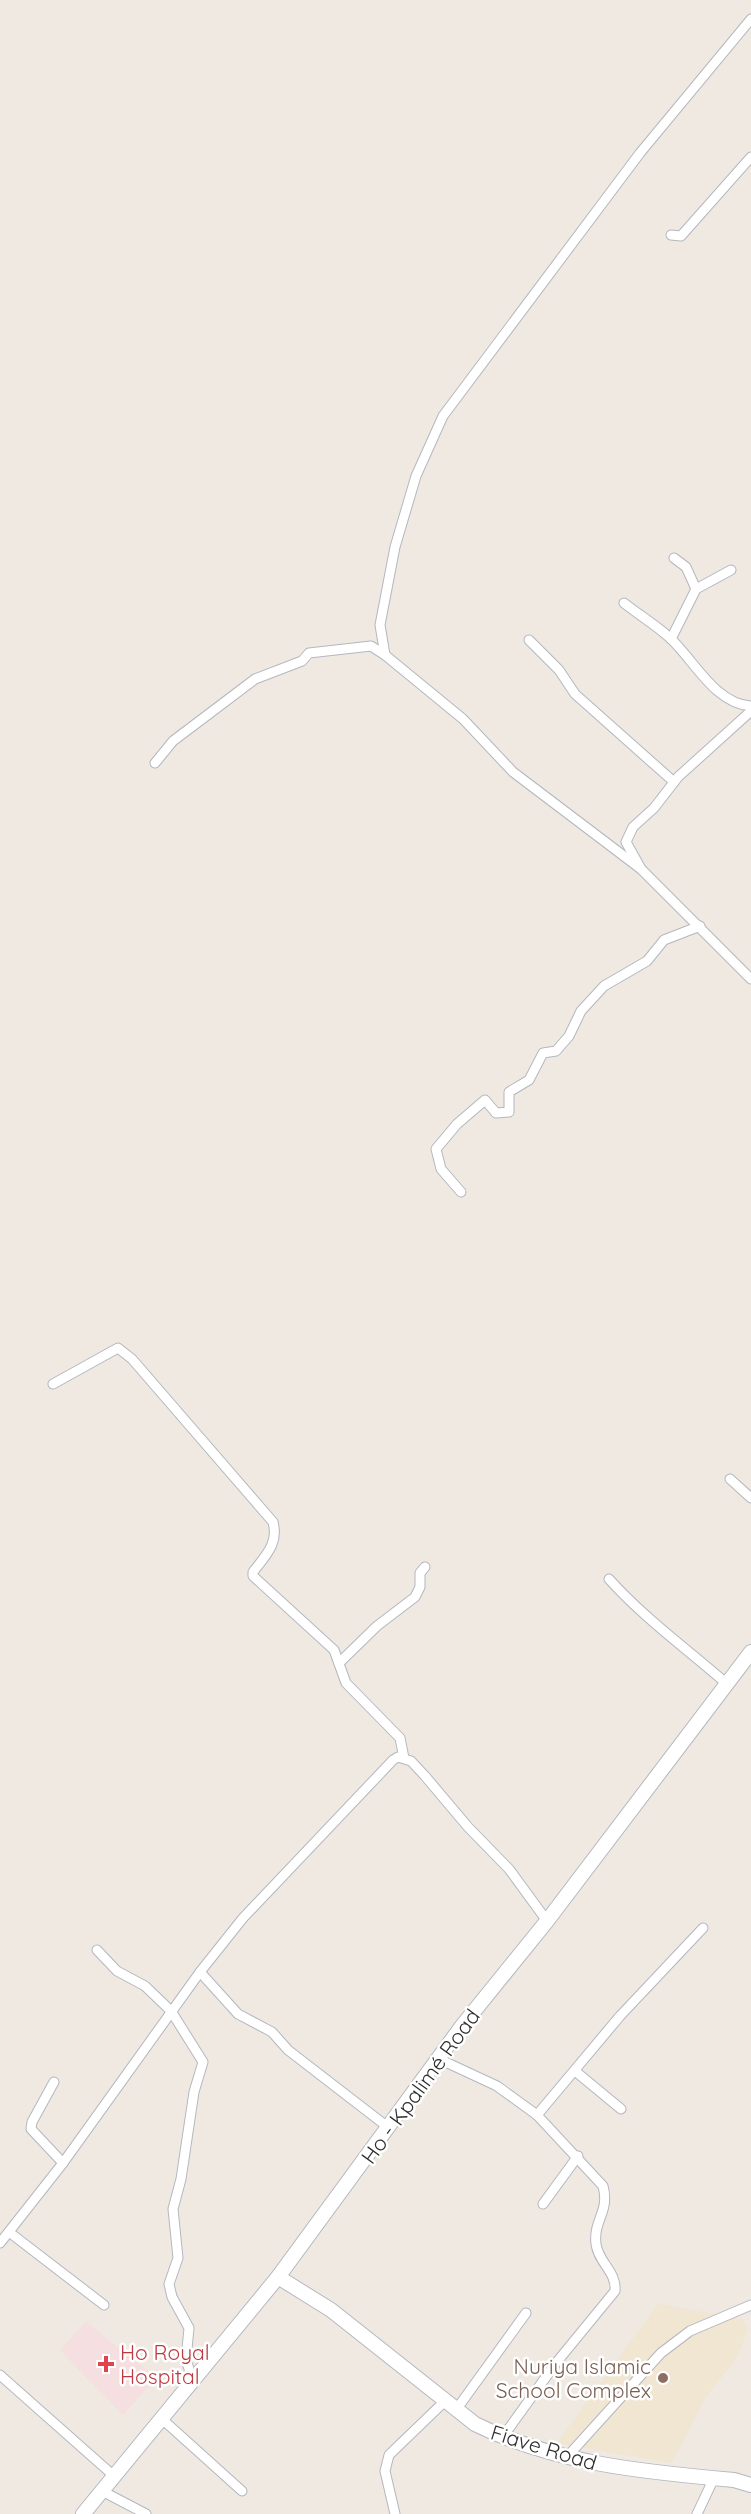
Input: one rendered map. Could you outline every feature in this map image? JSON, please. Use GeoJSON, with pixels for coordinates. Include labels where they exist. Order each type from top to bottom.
{"type":"FeatureCollection","features":[{"type":"Feature","properties":{"kind":"main road","name":"Ho - Kpalimé Road"},"geometry":{"type":"LineString","coordinates":[[83,2514],[100,2490],[162,2419],[192,2379],[278,2277],[439,2059],[751,1652]]}},
{"type":"Feature","properties":{"kind":"main road","name":"Fiave Road"},"geometry":{"type":"LineString","coordinates":[[278,2277],[331,2310],[475,2424],[502,2438],[566,2458],[612,2467],[714,2478],[751,2485]]}},
{"type":"Feature","properties":{"kind":"street"},"geometry":{"type":"LineString","coordinates":[[385,655],[380,625],[394,547],[416,476],[443,416],[640,153],[751,19]]}},
{"type":"Feature","properties":{"kind":"street"},"geometry":{"type":"LineString","coordinates":[[671,235],[681,236],[751,158]]}},
{"type":"Feature","properties":{"kind":"street"},"geometry":{"type":"LineString","coordinates":[[674,558],[686,567],[696,589]]}},
{"type":"Feature","properties":{"kind":"street"},"geometry":{"type":"LineString","coordinates":[[671,639],[696,589],[731,570]]}},
{"type":"Feature","properties":{"kind":"street"},"geometry":{"type":"LineString","coordinates":[[624,603],[671,639],[696,669],[732,701],[751,706]]}},
{"type":"Feature","properties":{"kind":"street"},"geometry":{"type":"LineString","coordinates":[[529,640],[559,670],[575,694],[674,782]]}},
{"type":"Feature","properties":{"kind":"street"},"geometry":{"type":"LineString","coordinates":[[155,763],[172,741],[255,679],[302,661],[309,653],[371,646],[463,719],[513,772],[641,869],[751,979]]}},
{"type":"Feature","properties":{"kind":"street"},"geometry":{"type":"LineString","coordinates":[[641,869],[626,842],[633,827],[654,808],[674,782],[751,711]]}},
{"type":"Feature","properties":{"kind":"street"},"geometry":{"type":"LineString","coordinates":[[461,1192],[441,1169],[436,1149],[457,1124],[485,1100],[496,1113],[509,1112],[509,1092],[529,1080],[543,1053],[556,1051],[569,1036],[581,1011],[604,986],[647,961],[664,940],[700,926]]}},
{"type":"Feature","properties":{"kind":"street"},"geometry":{"type":"LineString","coordinates":[[53,1384],[118,1348],[132,1359],[273,1522],[275,1539],[253,1572],[253,1576],[322,1637],[337,1654],[345,1683],[400,1738],[404,1758],[425,1776],[468,1827],[509,1869],[547,1921]]}},
{"type":"Feature","properties":{"kind":"street"},"geometry":{"type":"LineString","coordinates":[[730,1479],[751,1498]]}},
{"type":"Feature","properties":{"kind":"street"},"geometry":{"type":"LineString","coordinates":[[339,1663],[377,1626],[415,1597],[420,1587],[420,1573],[425,1567]]}},
{"type":"Feature","properties":{"kind":"street"},"geometry":{"type":"LineString","coordinates":[[609,1579],[638,1611],[663,1628],[727,1684]]}},
{"type":"Feature","properties":{"kind":"street"},"geometry":{"type":"LineString","coordinates":[[0,2243],[63,2163],[171,2011],[250,1909],[381,1770],[393,1760],[404,1758]]}},
{"type":"Feature","properties":{"kind":"street"},"geometry":{"type":"LineString","coordinates":[[537,2115],[620,2016],[703,1928]]}},
{"type":"Feature","properties":{"kind":"street"},"geometry":{"type":"LineString","coordinates":[[98,1950],[117,1971],[145,1986],[171,2011],[203,2062],[194,2092],[181,2179],[173,2210],[178,2258],[170,2284],[172,2297],[189,2328],[186,2359],[192,2379]]}},
{"type":"Feature","properties":{"kind":"street"},"geometry":{"type":"LineString","coordinates":[[200,1972],[238,2014],[272,2032],[288,2050],[389,2128]]}},
{"type":"Feature","properties":{"kind":"street"},"geometry":{"type":"LineString","coordinates":[[439,2059],[498,2086],[537,2115],[578,2156],[603,2186],[607,2204],[596,2239],[597,2252],[615,2283],[615,2291],[556,2363],[502,2438]]}},
{"type":"Feature","properties":{"kind":"street"},"geometry":{"type":"LineString","coordinates":[[575,2072],[621,2109]]}},
{"type":"Feature","properties":{"kind":"street"},"geometry":{"type":"LineString","coordinates":[[54,2082],[32,2122],[31,2129],[63,2163]]}},
{"type":"Feature","properties":{"kind":"street"},"geometry":{"type":"LineString","coordinates":[[543,2204],[578,2156]]}},
{"type":"Feature","properties":{"kind":"street"},"geometry":{"type":"LineString","coordinates":[[9,2232],[104,2305]]}},
{"type":"Feature","properties":{"kind":"street"},"geometry":{"type":"LineString","coordinates":[[566,2458],[661,2353],[690,2331],[751,2306]]}},
{"type":"Feature","properties":{"kind":"street"},"geometry":{"type":"LineString","coordinates":[[456,2410],[526,2313]]}},
{"type":"Feature","properties":{"kind":"street"},"geometry":{"type":"LineString","coordinates":[[0,2375],[114,2476]]}},
{"type":"Feature","properties":{"kind":"street"},"geometry":{"type":"LineString","coordinates":[[395,2514],[385,2471],[388,2455],[444,2401]]}},
{"type":"Feature","properties":{"kind":"street"},"geometry":{"type":"LineString","coordinates":[[162,2419],[242,2491]]}},
{"type":"Feature","properties":{"kind":"street"},"geometry":{"type":"LineString","coordinates":[[697,2514],[714,2478]]}},
{"type":"Feature","properties":{"kind":"street"},"geometry":{"type":"LineString","coordinates":[[100,2490],[146,2514]]}},
{"type":"Feature","properties":{"kind":"shaded area","name":"Nuriya Islamic School Complex"},"geometry":{"type":"Polygon","coordinates":[[[658,2304],[742,2319],[748,2329],[737,2357],[705,2398],[672,2463],[557,2443],[658,2304]]]}},
{"type":"Feature","properties":{"kind":"shaded area","name":"Ho Royal Hospital"},"geometry":{"type":"Polygon","coordinates":[[[86,2322],[156,2378],[123,2415],[60,2350],[86,2322]]]}},
{"type":"Feature","properties":{"kind":"place","name":"Ho Royal Hospital"},"geometry":{"type":"Point","coordinates":[106,2364]}},
{"type":"Feature","properties":{"kind":"place","name":"Nuriya Islamic School Complex"},"geometry":{"type":"Point","coordinates":[663,2378]}}]}
